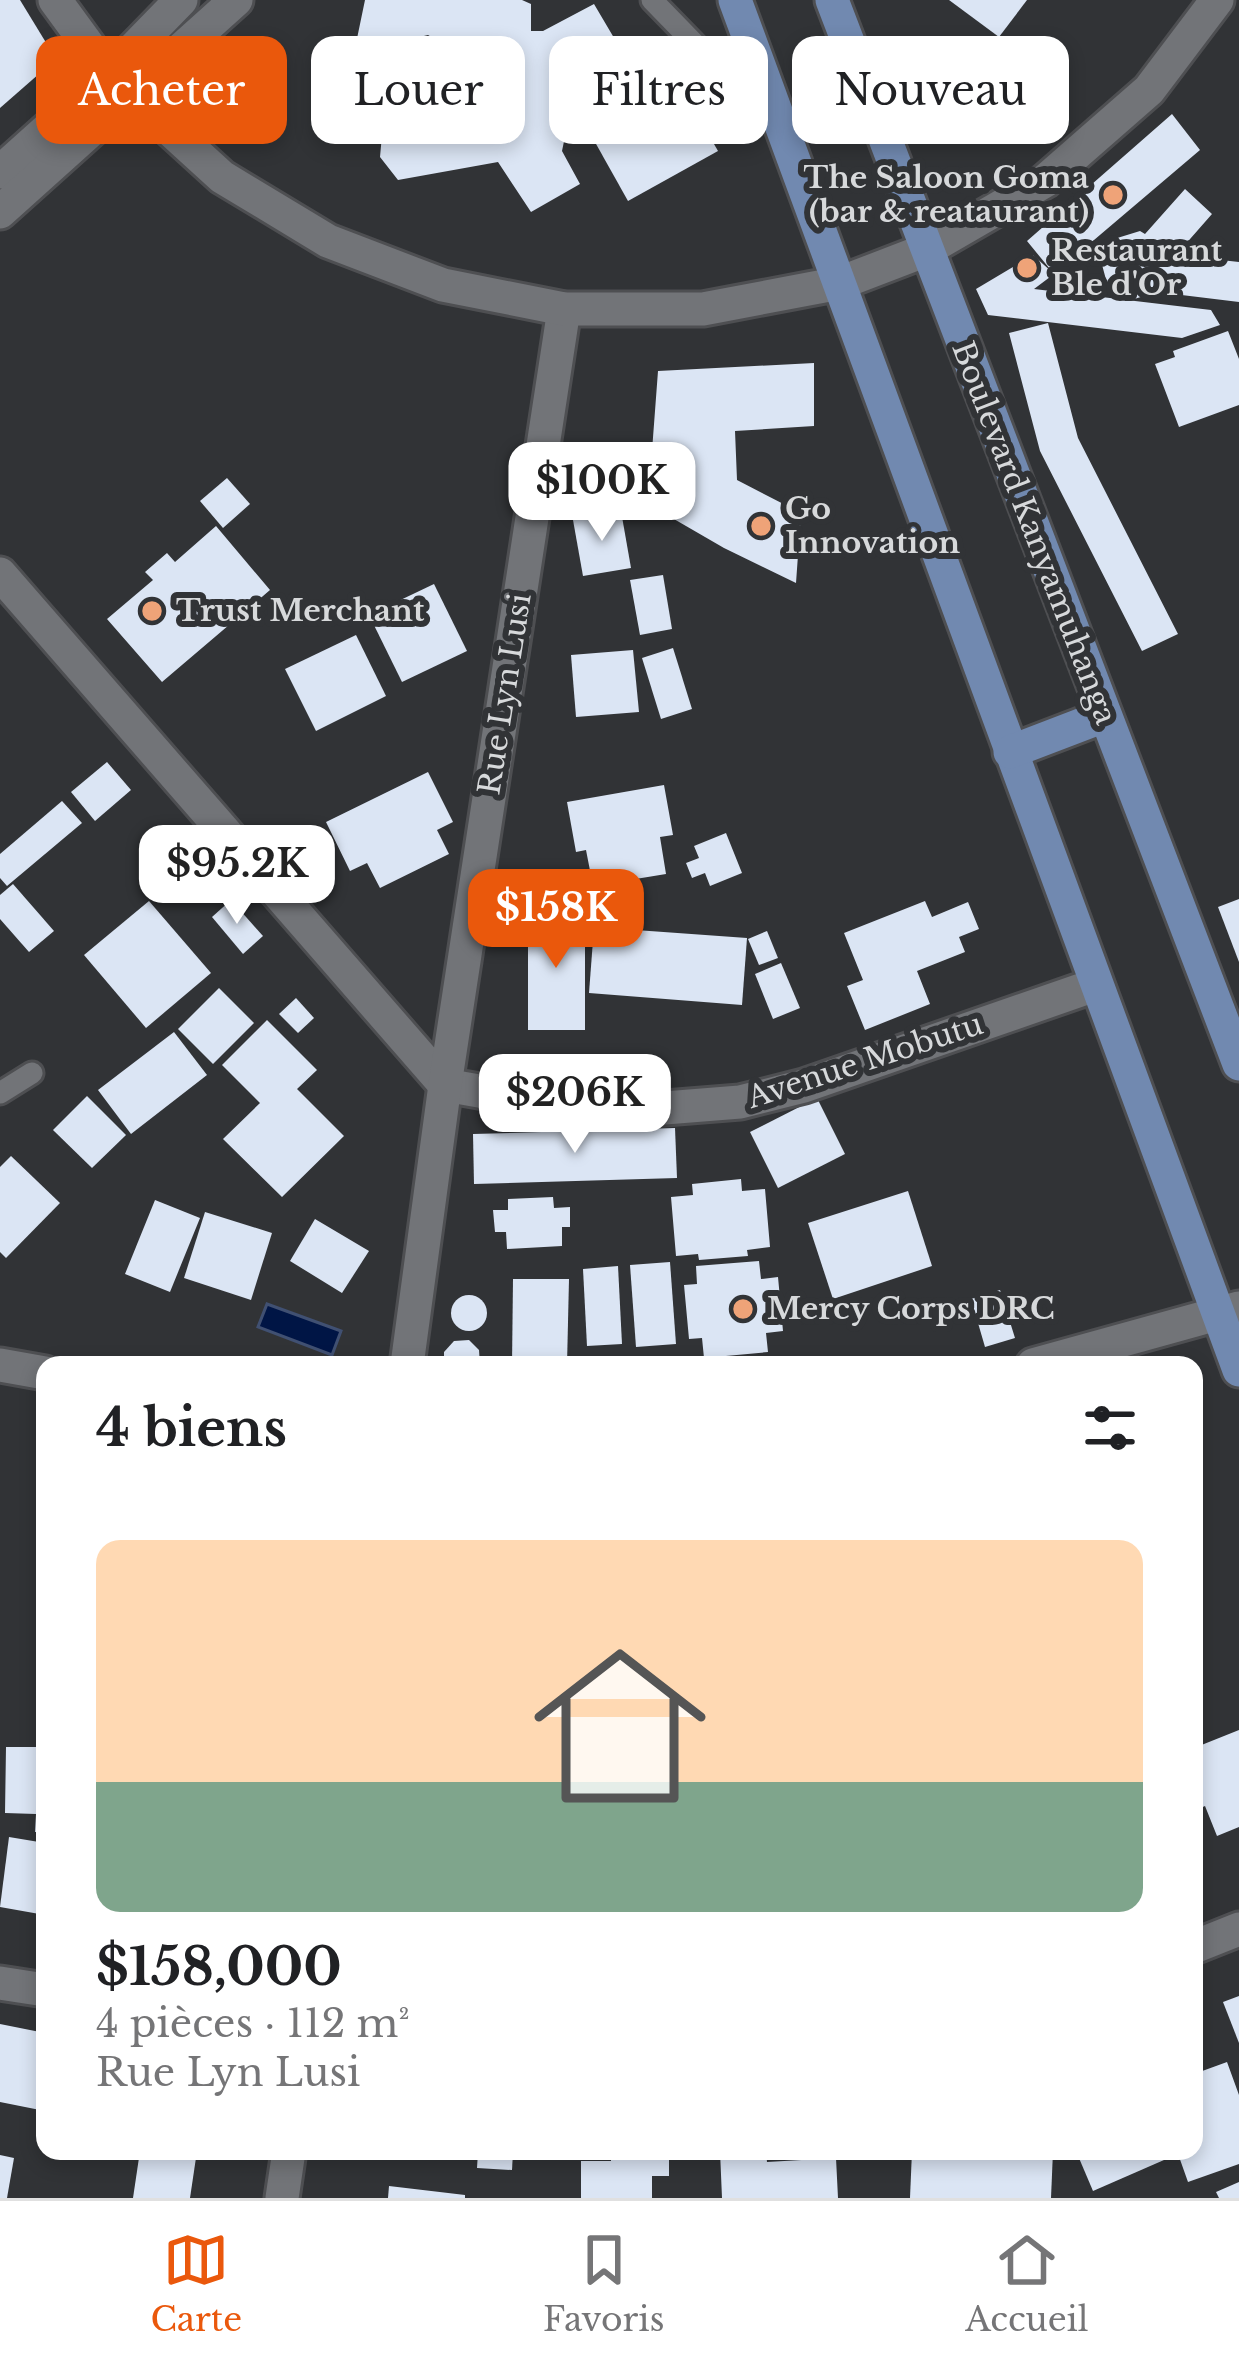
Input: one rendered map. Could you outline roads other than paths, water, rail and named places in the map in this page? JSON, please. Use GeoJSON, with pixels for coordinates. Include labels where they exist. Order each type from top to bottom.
{"type":"FeatureCollection","features":[{"type":"Feature","properties":{"kind":"main road"},"geometry":{"type":"LineString","coordinates":[[735,0],[747,36]]}},
{"type":"Feature","properties":{"kind":"main road","name":"Boulevard Kanyamuhanga"},"geometry":{"type":"LineString","coordinates":[[832,0],[1239,1064]]}},
{"type":"Feature","properties":{"kind":"main road"},"geometry":{"type":"LineString","coordinates":[[768,96],[1095,985],[1228,1312],[1239,1370]]}},
{"type":"Feature","properties":{"kind":"main road"},"geometry":{"type":"LineString","coordinates":[[1010,752],[1104,716]]}},
{"type":"Feature","properties":{"kind":"street"},"geometry":{"type":"LineString","coordinates":[[55,0],[83,36]]}},
{"type":"Feature","properties":{"kind":"street"},"geometry":{"type":"LineString","coordinates":[[155,36],[181,0]]}},
{"type":"Feature","properties":{"kind":"street"},"geometry":{"type":"LineString","coordinates":[[187,36],[236,0]]}},
{"type":"Feature","properties":{"kind":"street"},"geometry":{"type":"LineString","coordinates":[[186,144],[223,177],[328,241],[442,285],[564,309],[703,310],[840,283],[926,250],[1045,182],[1149,90],[1217,0]]}},
{"type":"Feature","properties":{"kind":"street"},"geometry":{"type":"LineString","coordinates":[[0,172],[39,144]]}},
{"type":"Feature","properties":{"kind":"street"},"geometry":{"type":"LineString","coordinates":[[0,212],[64,144]]}},
{"type":"Feature","properties":{"kind":"street","name":"Rue Lyn Lusi"},"geometry":{"type":"LineString","coordinates":[[408,1356],[564,309]]}},
{"type":"Feature","properties":{"kind":"street"},"geometry":{"type":"LineString","coordinates":[[0,574],[445,1085]]}},
{"type":"Feature","properties":{"kind":"street","name":"Avenue Mobutu"},"geometry":{"type":"LineString","coordinates":[[445,1085],[610,1111],[740,1102],[804,1086],[1095,985]]}},
{"type":"Feature","properties":{"kind":"street"},"geometry":{"type":"LineString","coordinates":[[1066,1356],[1228,1312]]}},
{"type":"Feature","properties":{"kind":"street"},"geometry":{"type":"LineString","coordinates":[[0,1366],[36,1371]]}},
{"type":"Feature","properties":{"kind":"street"},"geometry":{"type":"LineString","coordinates":[[1203,1943],[1239,1929]]}},
{"type":"Feature","properties":{"kind":"street"},"geometry":{"type":"LineString","coordinates":[[0,1983],[36,1989]]}},
{"type":"Feature","properties":{"kind":"street"},"geometry":{"type":"LineString","coordinates":[[282,2198],[288,2160]]}},
{"type":"Feature","properties":{"kind":"lane"},"geometry":{"type":"LineString","coordinates":[[652,0],[687,36]]}},
{"type":"Feature","properties":{"kind":"lane"},"geometry":{"type":"LineString","coordinates":[[0,1094],[32,1073]]}},
{"type":"Feature","properties":{"kind":"water"},"geometry":{"type":"Polygon","coordinates":[[[267,1304],[341,1331],[332,1355],[258,1327],[267,1304]]]}},
{"type":"Feature","properties":{"kind":"place","name":"The Saloon Goma (bar & reataurant)"},"geometry":{"type":"Point","coordinates":[1113,195]}},
{"type":"Feature","properties":{"kind":"place","name":"Restaurant Ble d'Or"},"geometry":{"type":"Point","coordinates":[1027,268]}},
{"type":"Feature","properties":{"kind":"place","name":"Go Innovation"},"geometry":{"type":"Point","coordinates":[761,526]}},
{"type":"Feature","properties":{"kind":"place","name":"Trust Merchant"},"geometry":{"type":"Point","coordinates":[152,611]}},
{"type":"Feature","properties":{"kind":"place","name":"Mercy Corps DRC"},"geometry":{"type":"Point","coordinates":[743,1309]}}]}
